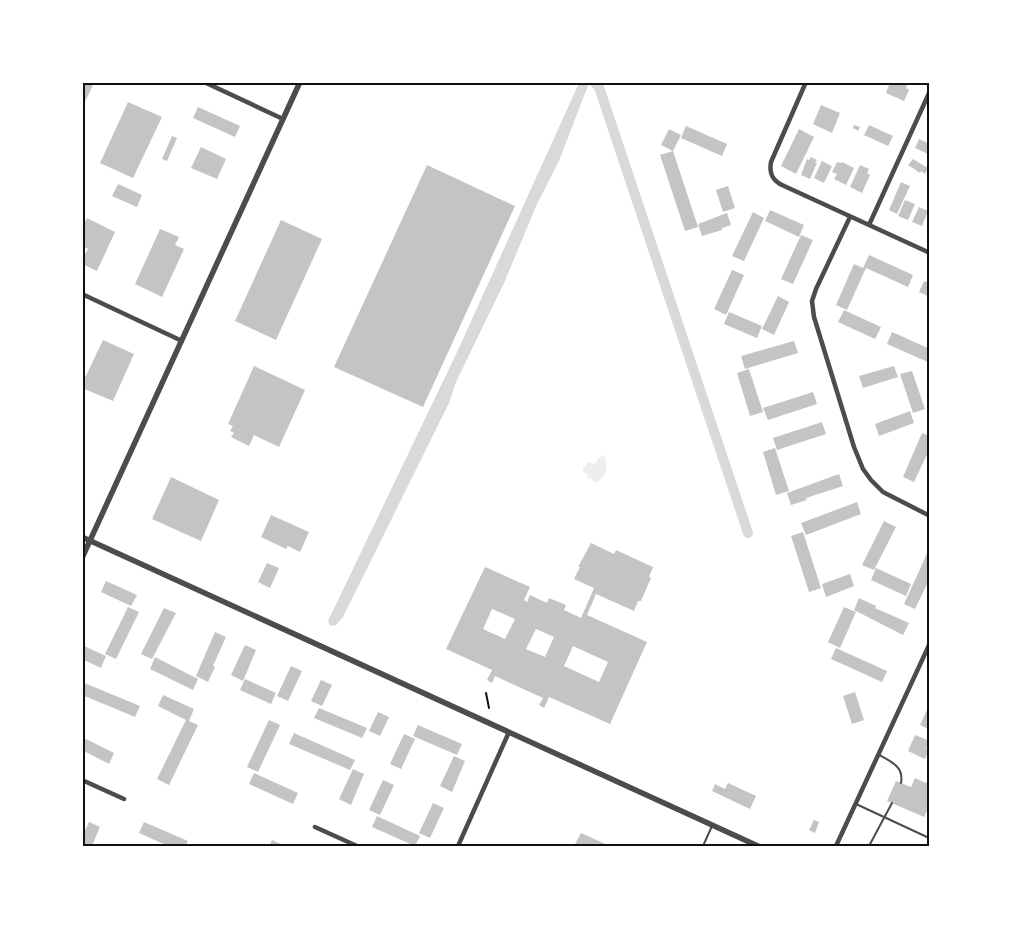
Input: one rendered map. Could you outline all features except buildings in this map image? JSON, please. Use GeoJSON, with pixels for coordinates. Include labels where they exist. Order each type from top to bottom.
{"type":"FeatureCollection","features":[{"type":"Feature","properties":{"kind":"street"},"geometry":{"type":"LineString","coordinates":[[204,82],[283,119]]}},
{"type":"Feature","properties":{"kind":"street"},"geometry":{"type":"LineString","coordinates":[[82,558],[300,82]]}},
{"type":"Feature","properties":{"kind":"street"},"geometry":{"type":"LineString","coordinates":[[806,82],[771,162],[770,173],[777,182],[930,253]]}},
{"type":"Feature","properties":{"kind":"street"},"geometry":{"type":"LineString","coordinates":[[868,225],[930,91]]}},
{"type":"Feature","properties":{"kind":"street"},"geometry":{"type":"LineString","coordinates":[[850,217],[816,289],[812,301],[814,317],[854,447],[863,468],[871,480],[883,492],[930,516]]}},
{"type":"Feature","properties":{"kind":"street"},"geometry":{"type":"LineString","coordinates":[[82,294],[182,341]]}},
{"type":"Feature","properties":{"kind":"street"},"geometry":{"type":"LineString","coordinates":[[82,538],[758,846]]}},
{"type":"Feature","properties":{"kind":"street"},"geometry":{"type":"LineString","coordinates":[[836,846],[930,644]]}},
{"type":"Feature","properties":{"kind":"street"},"geometry":{"type":"LineString","coordinates":[[458,846],[509,732]]}},
{"type":"Feature","properties":{"kind":"street"},"geometry":{"type":"LineString","coordinates":[[82,780],[124,798]]}},
{"type":"Feature","properties":{"kind":"street"},"geometry":{"type":"LineString","coordinates":[[315,827],[357,846]]}},
{"type":"Feature","properties":{"kind":"lane"},"geometry":{"type":"LineString","coordinates":[[878,755],[899,767],[903,776],[901,783]]}},
{"type":"Feature","properties":{"kind":"lane"},"geometry":{"type":"LineString","coordinates":[[869,846],[892,802]]}},
{"type":"Feature","properties":{"kind":"lane"},"geometry":{"type":"LineString","coordinates":[[856,804],[927,837],[930,841]]}},
{"type":"Feature","properties":{"kind":"lane"},"geometry":{"type":"LineString","coordinates":[[703,846],[712,826]]}},
{"type":"Feature","properties":{"kind":"path"},"geometry":{"type":"LineString","coordinates":[[486,693],[489,708]]}},
{"type":"Feature","properties":{"kind":"shaded area"},"geometry":{"type":"Polygon","coordinates":[[[579,83],[589,83],[559,161],[537,204],[504,283],[456,382],[449,403],[343,617],[336,625],[330,626],[328,621],[458,350],[579,83]]]}},
{"type":"Feature","properties":{"kind":"shaded area"},"geometry":{"type":"Polygon","coordinates":[[[602,455],[606,458],[606,472],[603,478],[596,483],[591,478],[587,478],[588,476],[583,471],[583,468],[588,462],[594,464],[602,455]]]}},
{"type":"Feature","properties":{"kind":"waterway"},"geometry":{"type":"LineString","coordinates":[[594,82],[599,87],[748,533]]}}]}
